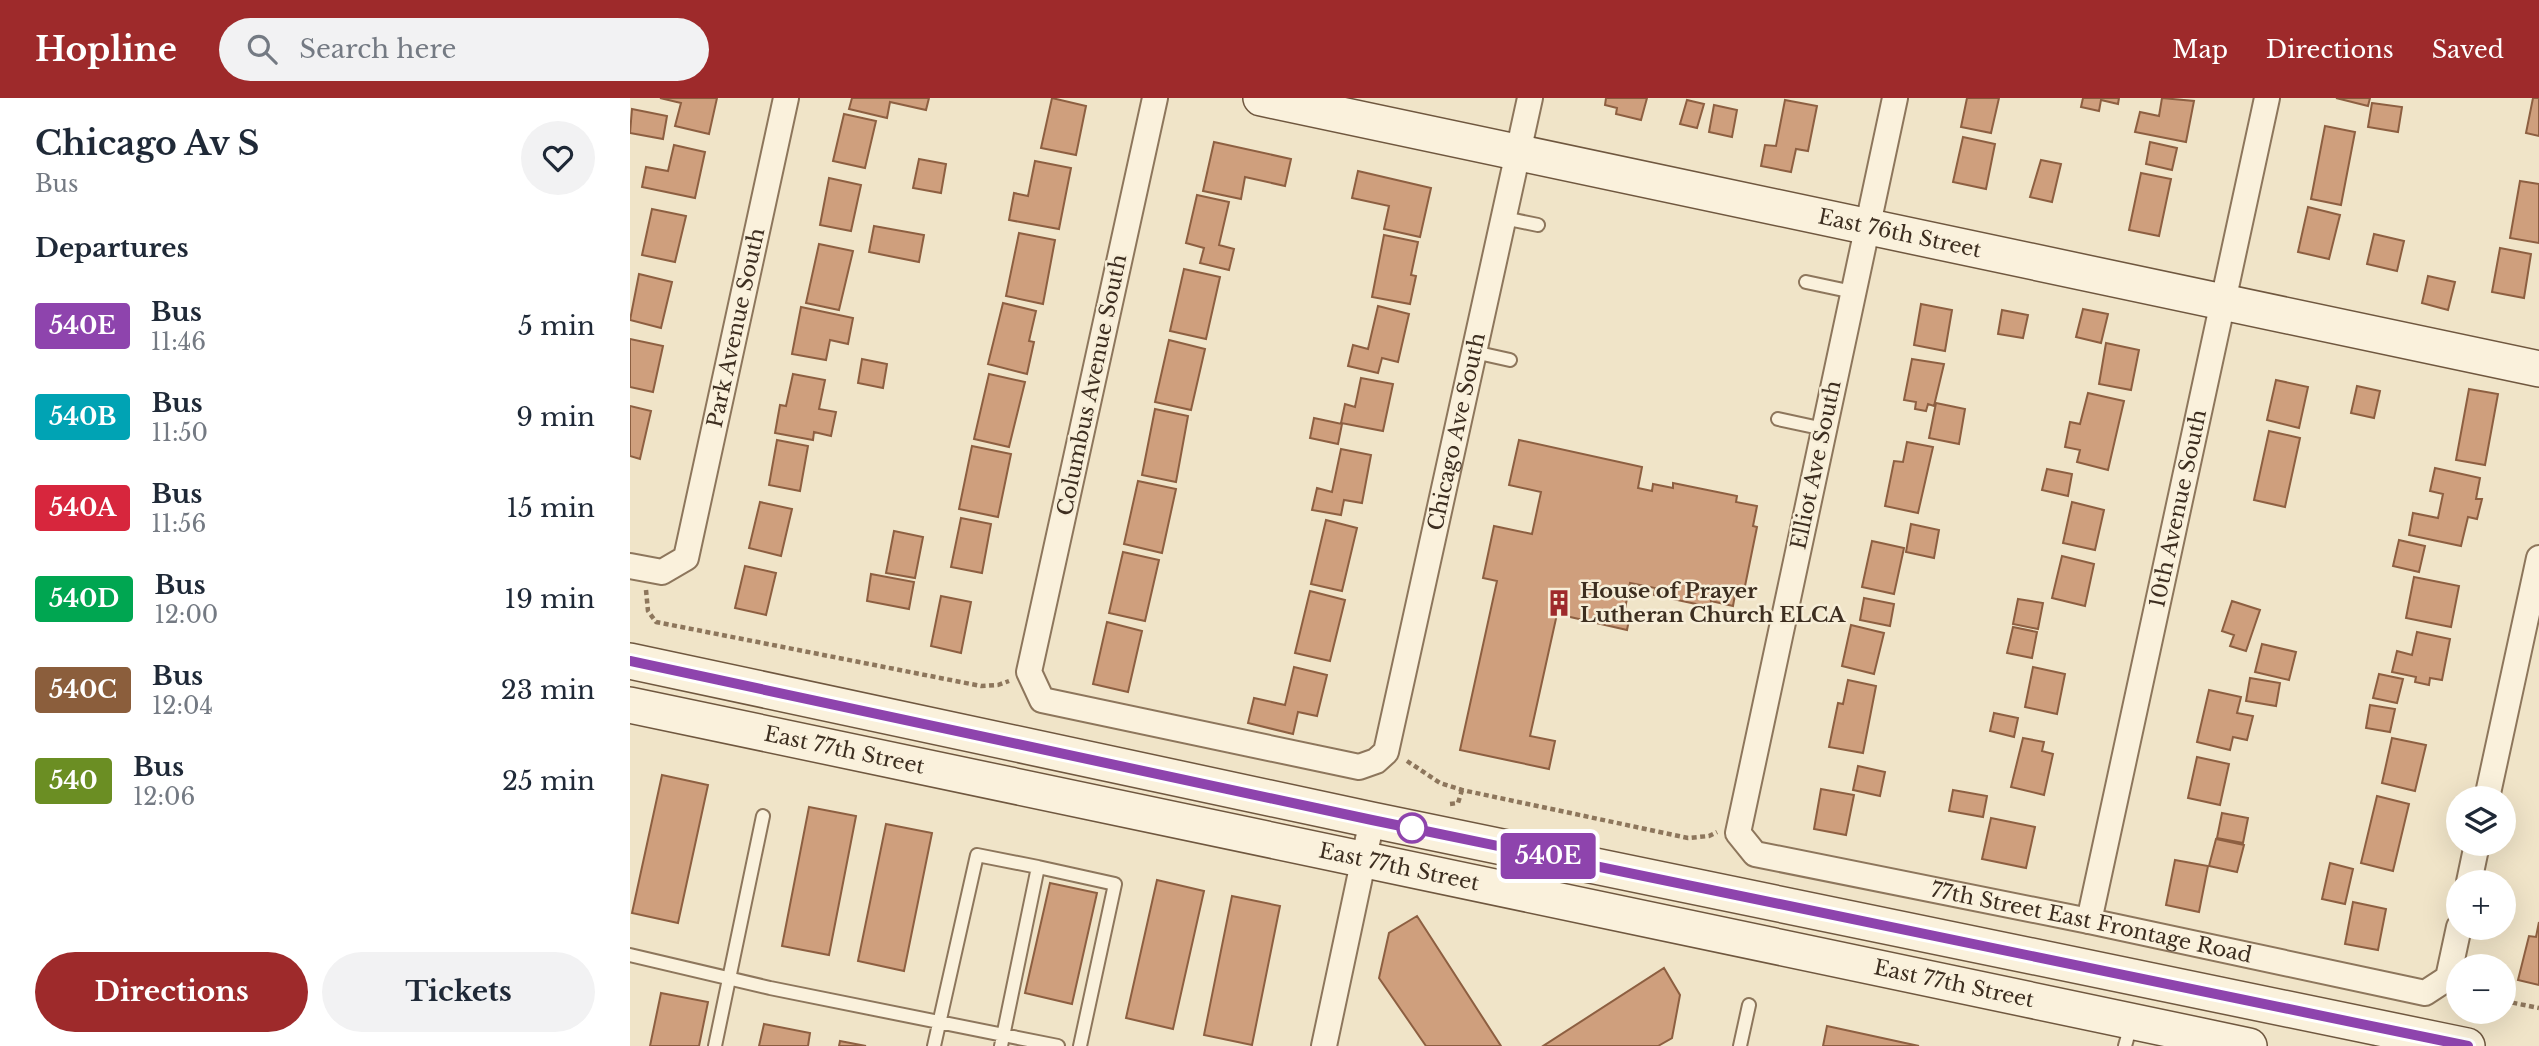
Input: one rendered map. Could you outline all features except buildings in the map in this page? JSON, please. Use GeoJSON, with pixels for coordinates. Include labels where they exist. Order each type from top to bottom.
{"type":"FeatureCollection","features":[{"type":"Feature","properties":{"kind":"street","name":"Park Avenue South"},"geometry":{"type":"LineString","coordinates":[[637,567],[662,572],[686,558],[786,98]]}},
{"type":"Feature","properties":{"kind":"street","name":"Columbus Avenue South"},"geometry":{"type":"LineString","coordinates":[[1029,672],[1155,98]]}},
{"type":"Feature","properties":{"kind":"street","name":"East 76th Street"},"geometry":{"type":"LineString","coordinates":[[1261,98],[2539,369]]}},
{"type":"Feature","properties":{"kind":"street","name":"Chicago Ave South"},"geometry":{"type":"LineString","coordinates":[[1381,756],[1530,98]]}},
{"type":"Feature","properties":{"kind":"street","name":"Elliot Ave South"},"geometry":{"type":"LineString","coordinates":[[1738,833],[1895,98]]}},
{"type":"Feature","properties":{"kind":"street","name":"10th Avenue South"},"geometry":{"type":"LineString","coordinates":[[2089,921],[2267,98]]}},
{"type":"Feature","properties":{"kind":"street"},"geometry":{"type":"LineString","coordinates":[[2490,786],[2539,558]]}},
{"type":"Feature","properties":{"kind":"street","name":"East 77th Street"},"geometry":{"type":"LineString","coordinates":[[630,661],[1372,820],[2468,1046]]}},
{"type":"Feature","properties":{"kind":"street"},"geometry":{"type":"LineString","coordinates":[[1029,672],[1042,700],[1359,767],[1381,756]]}},
{"type":"Feature","properties":{"kind":"street","name":"East 77th Street"},"geometry":{"type":"LineString","coordinates":[[630,705],[1364,859],[2129,1034],[2249,1046]]}},
{"type":"Feature","properties":{"kind":"street"},"geometry":{"type":"LineString","coordinates":[[1324,1046],[1372,820]]}},
{"type":"Feature","properties":{"kind":"street","name":"77th Street East Frontage Road"},"geometry":{"type":"LineString","coordinates":[[1738,833],[1755,853],[2425,993],[2448,978],[2456,940]]}},
{"type":"Feature","properties":{"kind":"lane"},"geometry":{"type":"LineString","coordinates":[[1504,218],[1538,225]]}},
{"type":"Feature","properties":{"kind":"lane"},"geometry":{"type":"LineString","coordinates":[[1806,282],[1853,292]]}},
{"type":"Feature","properties":{"kind":"lane"},"geometry":{"type":"LineString","coordinates":[[1474,352],[1510,360]]}},
{"type":"Feature","properties":{"kind":"lane"},"geometry":{"type":"LineString","coordinates":[[1778,419],[1824,429]]}},
{"type":"Feature","properties":{"kind":"lane"},"geometry":{"type":"LineString","coordinates":[[715,1046],[763,816]]}},
{"type":"Feature","properties":{"kind":"lane"},"geometry":{"type":"LineString","coordinates":[[934,1046],[976,855],[1115,884],[1080,1046]]}},
{"type":"Feature","properties":{"kind":"lane"},"geometry":{"type":"LineString","coordinates":[[1002,1041],[1038,867]]}},
{"type":"Feature","properties":{"kind":"lane"},"geometry":{"type":"LineString","coordinates":[[630,955],[940,1023],[1002,1041],[1058,1046]]}},
{"type":"Feature","properties":{"kind":"lane"},"geometry":{"type":"LineString","coordinates":[[1740,1046],[1749,1005]]}},
{"type":"Feature","properties":{"kind":"path"},"geometry":{"type":"LineString","coordinates":[[637,567],[648,611],[656,622],[981,686],[998,685],[1029,672]]}},
{"type":"Feature","properties":{"kind":"path"},"geometry":{"type":"LineString","coordinates":[[1381,756],[1397,754],[1440,783],[1462,790],[1688,838],[1709,836],[1722,830],[1738,833]]}},
{"type":"Feature","properties":{"kind":"path"},"geometry":{"type":"LineString","coordinates":[[2516,1003],[2539,1008]]}},
{"type":"Feature","properties":{"kind":"bus line","name":"540E"},"geometry":{"type":"LineString","coordinates":[[630,661],[1372,820],[2468,1046]]}},
{"type":"Feature","properties":{"kind":"place","name":"House of Prayer Lutheran Church ELCA"},"geometry":{"type":"Point","coordinates":[1559,603]}}]}
